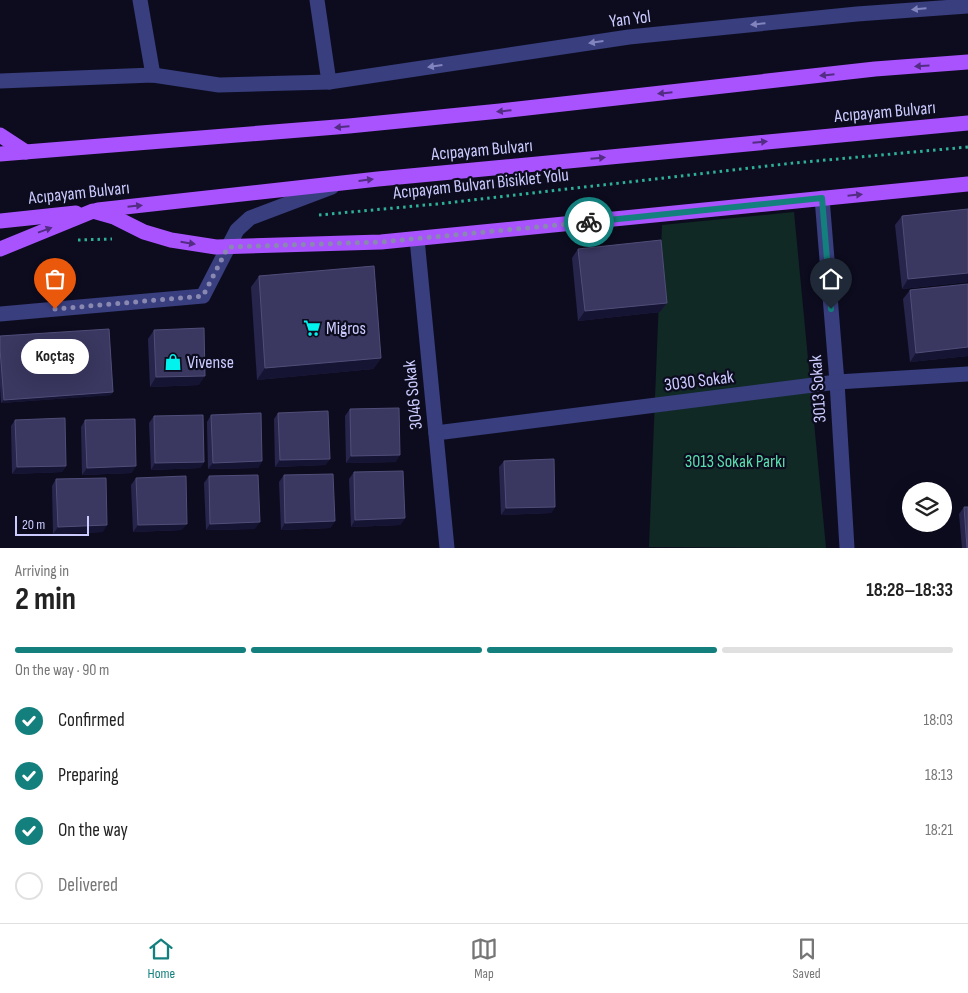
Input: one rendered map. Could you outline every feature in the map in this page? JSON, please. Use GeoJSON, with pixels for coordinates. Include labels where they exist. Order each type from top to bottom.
{"type":"FeatureCollection","features":[{"type":"Feature","properties":{"kind":"main road","name":"Acıpayam Bulvarı"},"geometry":{"type":"LineString","coordinates":[[0,154],[358,125],[875,70],[968,62]]}},
{"type":"Feature","properties":{"kind":"main road","name":"Acıpayam Bulvarı"},"geometry":{"type":"LineString","coordinates":[[0,221],[341,183],[968,123]]}},
{"type":"Feature","properties":{"kind":"main road"},"geometry":{"type":"LineString","coordinates":[[0,135],[26,152]]}},
{"type":"Feature","properties":{"kind":"main road"},"geometry":{"type":"LineString","coordinates":[[0,249],[92,211],[114,217],[144,232],[171,240],[228,247],[417,239],[968,184]]}},
{"type":"Feature","properties":{"kind":"street"},"geometry":{"type":"LineString","coordinates":[[140,0],[153,75]]}},
{"type":"Feature","properties":{"kind":"street"},"geometry":{"type":"LineString","coordinates":[[317,0],[329,82]]}},
{"type":"Feature","properties":{"kind":"street","name":"Yan Yol"},"geometry":{"type":"LineString","coordinates":[[0,81],[153,75],[219,85],[329,82],[629,37],[857,7],[968,6]]}},
{"type":"Feature","properties":{"kind":"street"},"geometry":{"type":"LineString","coordinates":[[0,314],[203,296],[237,230],[250,218],[341,183]]}},
{"type":"Feature","properties":{"kind":"street","name":"3013 Sokak"},"geometry":{"type":"LineString","coordinates":[[822,198],[837,382],[847,548]]}},
{"type":"Feature","properties":{"kind":"street","name":"3046 Sokak"},"geometry":{"type":"LineString","coordinates":[[417,239],[447,548]]}},
{"type":"Feature","properties":{"kind":"street","name":"3030 Sokak"},"geometry":{"type":"LineString","coordinates":[[436,433],[837,382],[968,374]]}},
{"type":"Feature","properties":{"kind":"path","name":"Acıpayam Bulvarı Bisiklet Yolu"},"geometry":{"type":"LineString","coordinates":[[311,215],[437,204],[784,164],[968,147]]}},
{"type":"Feature","properties":{"kind":"path"},"geometry":{"type":"LineString","coordinates":[[76,240],[117,240]]}},
{"type":"Feature","properties":{"kind":"green space","name":"3013 Sokak Parkı"},"geometry":{"type":"Polygon","coordinates":[[[794,212],[826,548],[649,547],[662,225],[794,212]]]}},
{"type":"Feature","properties":{"kind":"building"},"geometry":{"type":"Polygon","coordinates":[[[968,209],[968,273],[908,279],[902,216],[968,209]]]}},
{"type":"Feature","properties":{"kind":"building"},"geometry":{"type":"Polygon","coordinates":[[[661,240],[667,303],[585,311],[578,249],[661,240]]]}},
{"type":"Feature","properties":{"kind":"building","name":"Migros"},"geometry":{"type":"Polygon","coordinates":[[[374,266],[381,358],[265,368],[259,276],[374,266]]]}},
{"type":"Feature","properties":{"kind":"building"},"geometry":{"type":"Polygon","coordinates":[[[968,284],[968,347],[916,353],[910,290],[968,284]]]}},
{"type":"Feature","properties":{"kind":"building","name":"Vivense"},"geometry":{"type":"Polygon","coordinates":[[[204,328],[205,376],[156,377],[154,330],[204,328]]]}},
{"type":"Feature","properties":{"kind":"building"},"geometry":{"type":"Polygon","coordinates":[[[109,329],[113,392],[4,400],[0,336],[109,329]]]}},
{"type":"Feature","properties":{"kind":"building"},"geometry":{"type":"Polygon","coordinates":[[[399,408],[400,455],[351,456],[350,409],[399,408]]]}},
{"type":"Feature","properties":{"kind":"building"},"geometry":{"type":"Polygon","coordinates":[[[328,411],[330,459],[280,460],[278,413],[328,411]]]}},
{"type":"Feature","properties":{"kind":"building"},"geometry":{"type":"Polygon","coordinates":[[[261,413],[262,461],[213,463],[211,415],[261,413]]]}},
{"type":"Feature","properties":{"kind":"building"},"geometry":{"type":"Polygon","coordinates":[[[203,415],[204,462],[155,463],[154,416],[203,415]]]}},
{"type":"Feature","properties":{"kind":"building"},"geometry":{"type":"Polygon","coordinates":[[[65,418],[66,466],[17,467],[15,420],[65,418]]]}},
{"type":"Feature","properties":{"kind":"building"},"geometry":{"type":"Polygon","coordinates":[[[135,419],[136,466],[87,468],[85,420],[135,419]]]}},
{"type":"Feature","properties":{"kind":"building"},"geometry":{"type":"Polygon","coordinates":[[[554,459],[555,507],[506,508],[504,461],[554,459]]]}},
{"type":"Feature","properties":{"kind":"building"},"geometry":{"type":"Polygon","coordinates":[[[403,471],[405,518],[355,520],[354,472],[403,471]]]}},
{"type":"Feature","properties":{"kind":"building"},"geometry":{"type":"Polygon","coordinates":[[[333,474],[335,521],[285,523],[284,475],[333,474]]]}},
{"type":"Feature","properties":{"kind":"building"},"geometry":{"type":"Polygon","coordinates":[[[258,475],[260,522],[210,524],[209,476],[258,475]]]}},
{"type":"Feature","properties":{"kind":"building"},"geometry":{"type":"Polygon","coordinates":[[[186,476],[187,524],[138,525],[136,478],[186,476]]]}},
{"type":"Feature","properties":{"kind":"building"},"geometry":{"type":"Polygon","coordinates":[[[106,478],[107,525],[58,527],[56,479],[106,478]]]}},
{"type":"Feature","properties":{"kind":"building"},"geometry":{"type":"Polygon","coordinates":[[[964,507],[968,507],[968,548],[967,548],[964,507]]]}},
{"type":"Feature","properties":{"kind":"way so far"},"geometry":{"type":"LineString","coordinates":[[55,309],[203,296],[228,247],[381,242],[589,222]]}},
{"type":"Feature","properties":{"kind":"place","name":"Koçtaş"},"geometry":{"type":"Point","coordinates":[55,309]}},
{"type":"Feature","properties":{"kind":"place","name":"Migros"},"geometry":{"type":"Point","coordinates":[312,328]}},
{"type":"Feature","properties":{"kind":"place","name":"Vivense"},"geometry":{"type":"Point","coordinates":[173,362]}},
{"type":"Feature","properties":{"kind":"route"},"geometry":{"type":"LineString","coordinates":[[589,222],[822,198],[831,309]]}}]}
